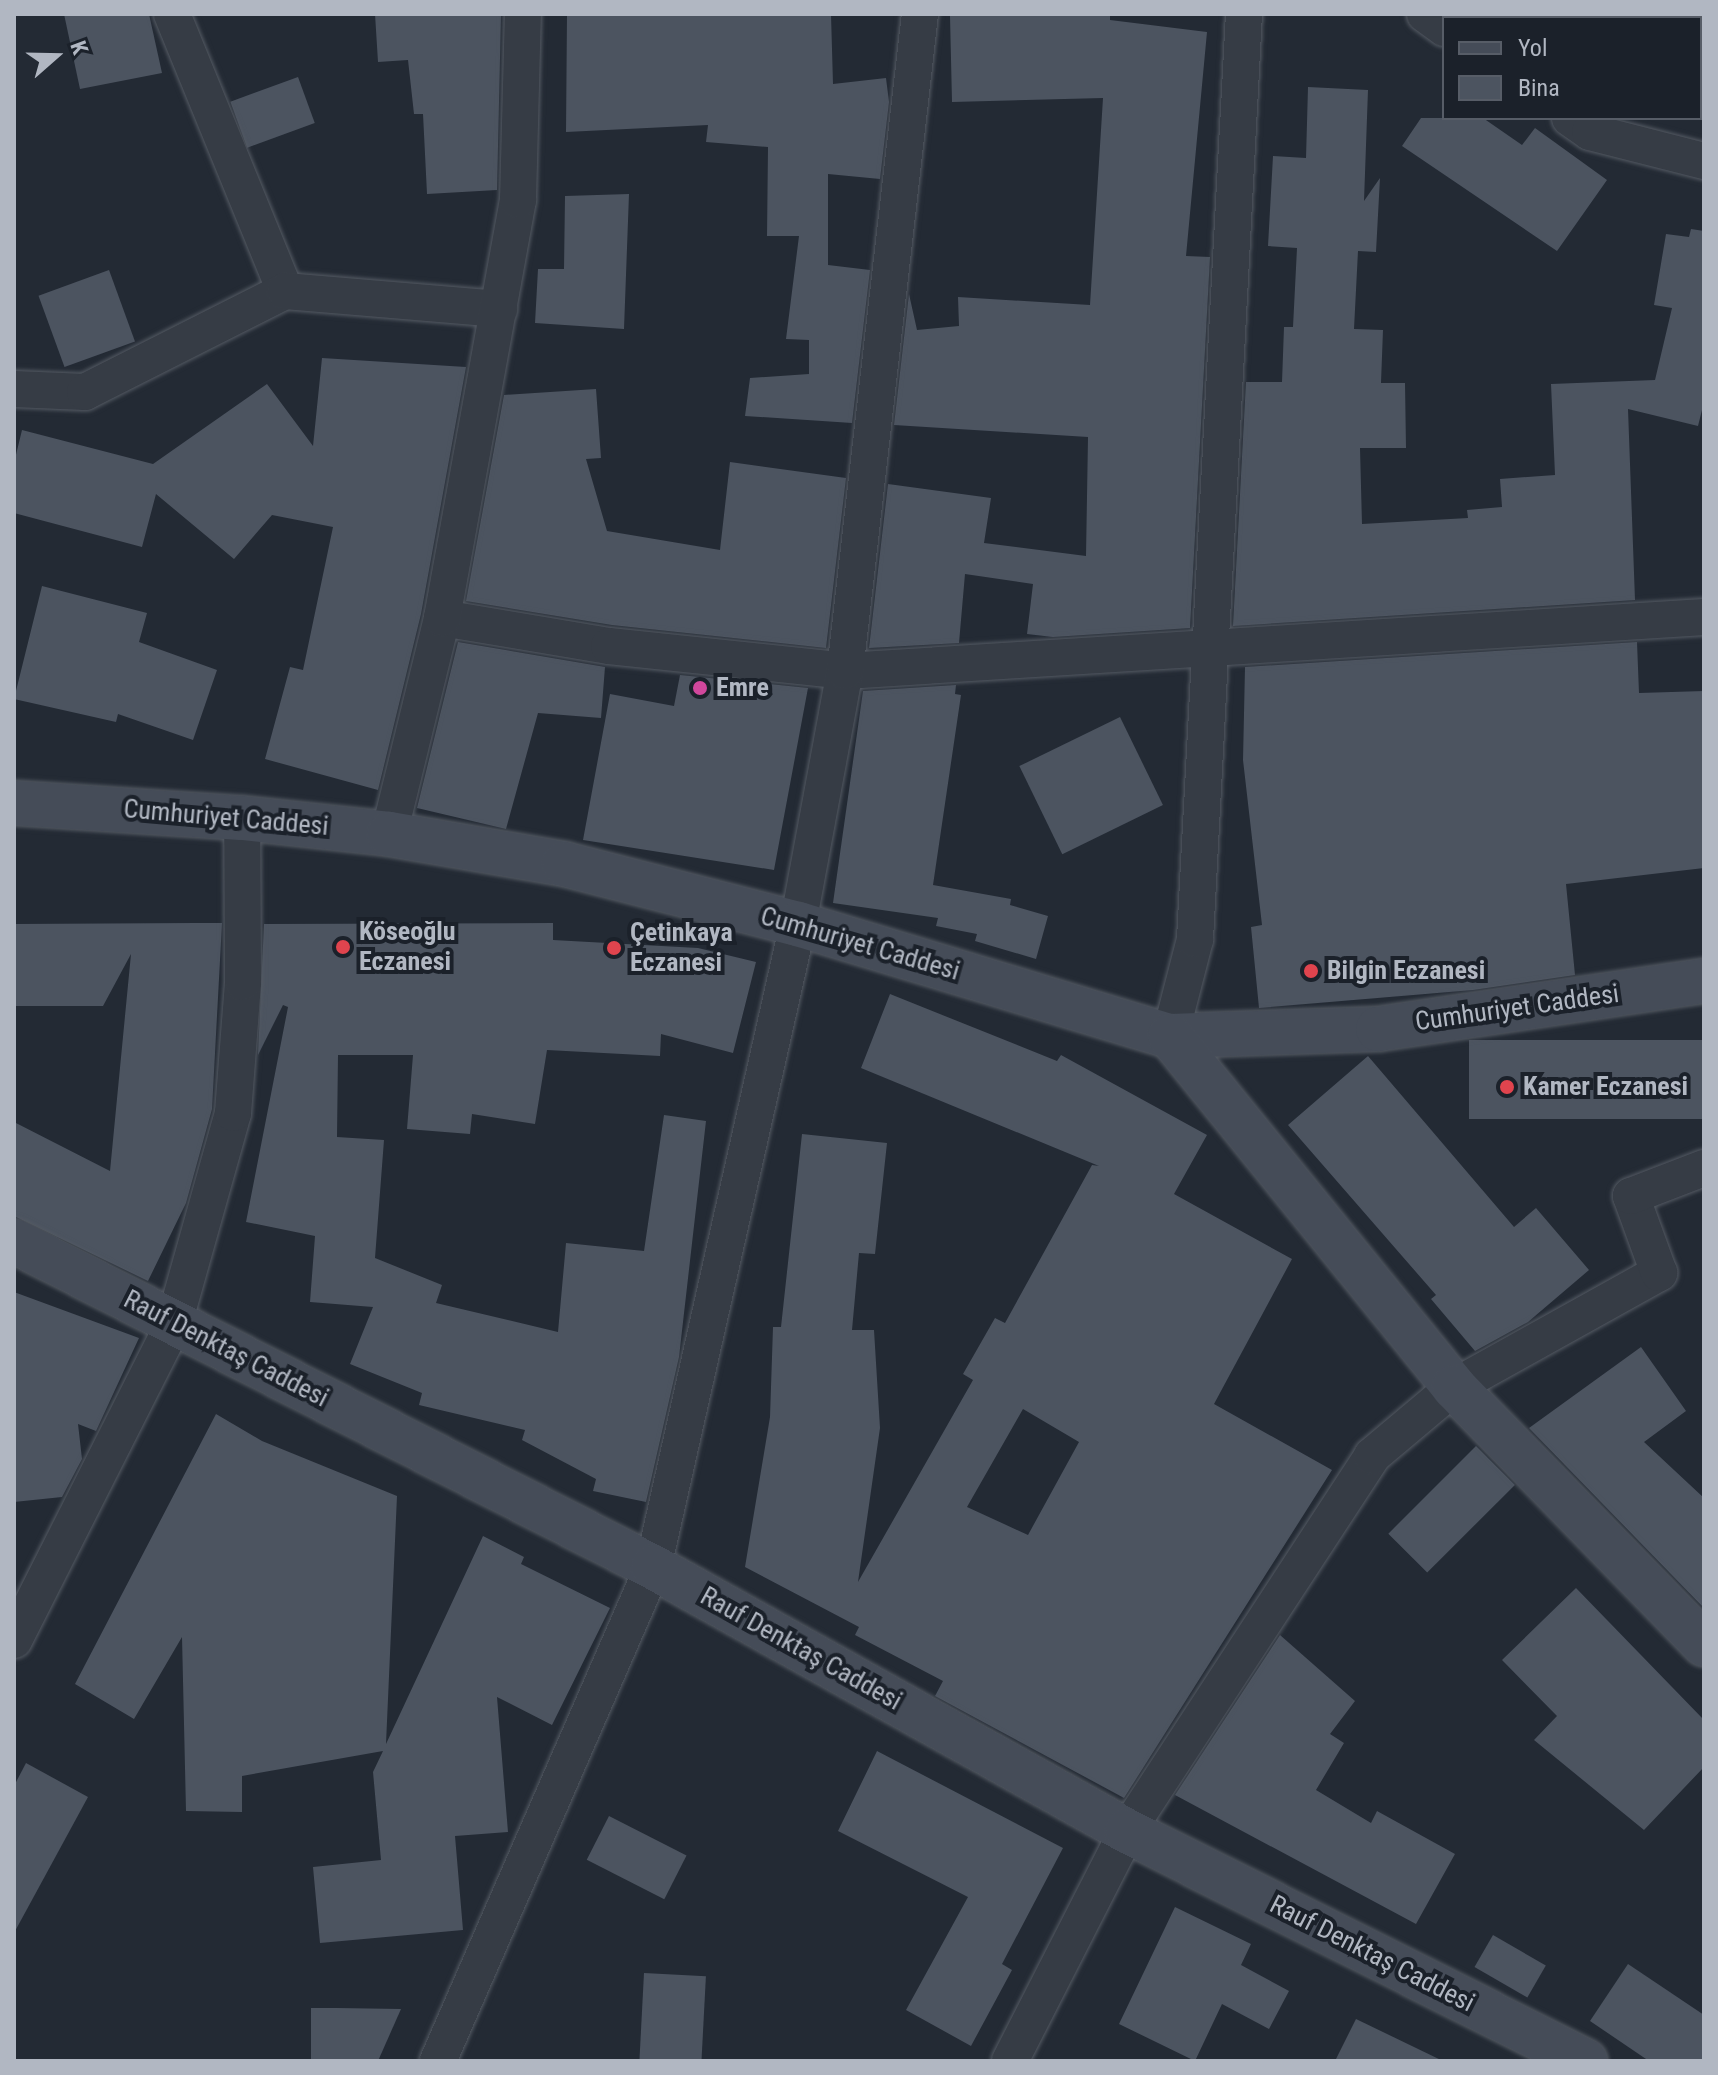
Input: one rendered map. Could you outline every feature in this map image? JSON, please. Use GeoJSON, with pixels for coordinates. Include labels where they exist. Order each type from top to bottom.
{"type":"FeatureCollection","features":[{"type":"Feature","properties":{"kind":"street"},"geometry":{"type":"LineString","coordinates":[[172,14],[285,291]]}},
{"type":"Feature","properties":{"kind":"street"},"geometry":{"type":"LineString","coordinates":[[389,834],[442,618],[518,200],[523,14]]}},
{"type":"Feature","properties":{"kind":"street"},"geometry":{"type":"LineString","coordinates":[[438,2061],[653,1567],[798,924],[845,671],[920,14]]}},
{"type":"Feature","properties":{"kind":"street"},"geometry":{"type":"LineString","coordinates":[[1244,14],[1213,648],[1195,939],[1170,1036],[1454,1387],[1704,1644]]}},
{"type":"Feature","properties":{"kind":"street"},"geometry":{"type":"LineString","coordinates":[[1425,14],[1442,27]]}},
{"type":"Feature","properties":{"kind":"street"},"geometry":{"type":"LineString","coordinates":[[1573,120],[1590,132],[1652,133],[1704,161]]}},
{"type":"Feature","properties":{"kind":"street"},"geometry":{"type":"LineString","coordinates":[[14,389],[85,392],[285,291],[499,309]]}},
{"type":"Feature","properties":{"kind":"street"},"geometry":{"type":"LineString","coordinates":[[442,618],[609,646],[845,671],[1704,617]]}},
{"type":"Feature","properties":{"kind":"street"},"geometry":{"type":"LineString","coordinates":[[14,785],[61,804]]}},
{"type":"Feature","properties":{"kind":"street","name":"Cumhuriyet Caddesi"},"geometry":{"type":"LineString","coordinates":[[14,803],[242,818],[389,834],[564,864],[798,924],[1170,1036],[1378,1029],[1704,981]]}},
{"type":"Feature","properties":{"kind":"street"},"geometry":{"type":"LineString","coordinates":[[14,1640],[174,1323],[233,1113],[243,982],[242,818]]}},
{"type":"Feature","properties":{"kind":"street"},"geometry":{"type":"LineString","coordinates":[[1010,2061],[1127,1831],[1372,1456],[1454,1387],[1659,1273],[1631,1196],[1704,1168]]}},
{"type":"Feature","properties":{"kind":"street","name":"Rauf Denktaş Caddesi"},"geometry":{"type":"LineString","coordinates":[[14,1241],[653,1567],[1127,1831],[1585,2061]]}},
{"type":"Feature","properties":{"kind":"building"},"geometry":{"type":"Polygon","coordinates":[[[64,14],[149,14],[162,73],[80,89],[64,14]]]}},
{"type":"Feature","properties":{"kind":"building"},"geometry":{"type":"Polygon","coordinates":[[[375,14],[501,14],[497,190],[427,194],[423,114],[414,114],[408,60],[378,62],[375,14]]]}},
{"type":"Feature","properties":{"kind":"building"},"geometry":{"type":"Polygon","coordinates":[[[567,14],[831,14],[833,84],[886,78],[889,102],[880,179],[828,174],[828,265],[870,270],[852,423],[745,416],[750,378],[809,374],[809,340],[786,339],[799,236],[767,236],[768,147],[706,142],[708,125],[566,132],[567,14]]]}},
{"type":"Feature","properties":{"kind":"building"},"geometry":{"type":"Polygon","coordinates":[[[1110,14],[1110,20],[1207,32],[1186,256],[1210,257],[1190,628],[1053,637],[1027,634],[1033,584],[965,574],[959,643],[869,648],[888,484],[991,498],[984,543],[1086,556],[1088,437],[894,425],[909,294],[917,330],[959,326],[958,297],[1090,305],[1103,98],[952,102],[950,16],[1110,14]]]}},
{"type":"Feature","properties":{"kind":"building"},"geometry":{"type":"Polygon","coordinates":[[[298,77],[315,123],[247,148],[230,102],[298,77]]]}},
{"type":"Feature","properties":{"kind":"building"},"geometry":{"type":"Polygon","coordinates":[[[1308,87],[1368,90],[1364,201],[1380,178],[1376,252],[1358,251],[1354,329],[1383,330],[1381,383],[1405,383],[1406,448],[1360,448],[1362,524],[1468,518],[1467,510],[1502,507],[1500,479],[1555,475],[1551,384],[1655,380],[1672,308],[1654,305],[1666,234],[1689,237],[1691,229],[1704,231],[1704,402],[1698,426],[1628,409],[1635,600],[1233,626],[1246,382],[1282,382],[1284,327],[1293,327],[1297,248],[1268,246],[1273,156],[1306,158],[1308,87]]]}},
{"type":"Feature","properties":{"kind":"building"},"geometry":{"type":"Polygon","coordinates":[[[1421,118],[1486,120],[1522,145],[1535,128],[1607,180],[1557,251],[1402,146],[1421,118]]]}},
{"type":"Feature","properties":{"kind":"building"},"geometry":{"type":"Polygon","coordinates":[[[629,194],[624,329],[535,323],[538,269],[564,269],[565,196],[629,194]]]}},
{"type":"Feature","properties":{"kind":"building"},"geometry":{"type":"Polygon","coordinates":[[[109,270],[135,341],[65,367],[39,296],[109,270]]]}},
{"type":"Feature","properties":{"kind":"building"},"geometry":{"type":"Polygon","coordinates":[[[322,358],[466,367],[421,614],[378,790],[265,759],[290,667],[303,670],[333,527],[272,515],[234,559],[156,494],[142,547],[14,513],[14,463],[22,430],[153,464],[267,384],[313,446],[322,358]]]}},
{"type":"Feature","properties":{"kind":"building"},"geometry":{"type":"Polygon","coordinates":[[[596,389],[601,458],[586,459],[607,531],[720,550],[730,462],[846,478],[826,648],[612,625],[466,601],[504,395],[596,389]]]}},
{"type":"Feature","properties":{"kind":"building"},"geometry":{"type":"Polygon","coordinates":[[[42,586],[147,613],[139,642],[217,670],[193,740],[118,714],[116,722],[14,699],[42,586]]]}},
{"type":"Feature","properties":{"kind":"building"},"geometry":{"type":"Polygon","coordinates":[[[458,642],[605,667],[601,718],[538,713],[506,829],[417,808],[458,642]]]}},
{"type":"Feature","properties":{"kind":"building"},"geometry":{"type":"Polygon","coordinates":[[[1637,642],[1639,693],[1704,691],[1704,868],[1566,884],[1575,975],[1473,990],[1259,1008],[1251,927],[1262,925],[1243,760],[1245,667],[1637,642]]]}},
{"type":"Feature","properties":{"kind":"building"},"geometry":{"type":"Polygon","coordinates":[[[680,675],[808,688],[774,870],[583,840],[610,694],[674,706],[680,675]]]}},
{"type":"Feature","properties":{"kind":"building"},"geometry":{"type":"Polygon","coordinates":[[[956,685],[955,694],[961,695],[933,885],[1011,899],[1010,905],[1048,916],[1036,959],[975,941],[977,934],[936,926],[938,918],[833,903],[863,691],[956,685]]]}},
{"type":"Feature","properties":{"kind":"building"},"geometry":{"type":"Polygon","coordinates":[[[1120,717],[1163,805],[1062,854],[1019,766],[1120,717]]]}},
{"type":"Feature","properties":{"kind":"building"},"geometry":{"type":"Polygon","coordinates":[[[222,923],[212,1109],[186,1203],[148,1281],[14,1216],[14,1122],[110,1171],[131,954],[103,1006],[14,1006],[14,924],[222,923]]]}},
{"type":"Feature","properties":{"kind":"building"},"geometry":{"type":"Polygon","coordinates":[[[553,923],[553,940],[698,948],[756,962],[733,1053],[661,1034],[660,1056],[547,1050],[535,1124],[472,1114],[470,1134],[407,1129],[413,1055],[338,1055],[337,1137],[384,1140],[375,1258],[442,1285],[436,1303],[558,1332],[566,1243],[644,1251],[664,1115],[706,1121],[679,1357],[646,1502],[593,1491],[596,1479],[522,1440],[525,1430],[419,1405],[422,1393],[350,1364],[373,1307],[310,1302],[315,1236],[246,1222],[288,1007],[283,1005],[258,1055],[264,924],[553,923]]]}},
{"type":"Feature","properties":{"kind":"building"},"geometry":{"type":"Polygon","coordinates":[[[890,994],[1057,1061],[1061,1055],[1207,1135],[1174,1194],[1292,1259],[1214,1404],[1332,1470],[1124,1798],[935,1696],[943,1681],[855,1635],[859,1627],[745,1567],[770,1417],[773,1327],[781,1327],[802,1134],[887,1143],[875,1254],[859,1253],[852,1330],[874,1330],[880,1428],[858,1582],[973,1380],[963,1374],[995,1318],[1005,1323],[1092,1165],[1099,1166],[861,1068],[890,994]],[[1023,1409],[967,1507],[1028,1535],[1079,1442],[1023,1409]]]}},
{"type":"Feature","properties":{"kind":"building"},"geometry":{"type":"Polygon","coordinates":[[[1469,1040],[1704,1040],[1704,1119],[1469,1119],[1469,1040]]]}},
{"type":"Feature","properties":{"kind":"building"},"geometry":{"type":"Polygon","coordinates":[[[1368,1056],[1514,1227],[1536,1208],[1589,1270],[1528,1322],[1475,1351],[1431,1299],[1436,1295],[1288,1125],[1368,1056]]]}},
{"type":"Feature","properties":{"kind":"building"},"geometry":{"type":"Polygon","coordinates":[[[14,1292],[139,1338],[96,1431],[78,1424],[82,1459],[62,1497],[14,1502],[14,1292]]]}},
{"type":"Feature","properties":{"kind":"building"},"geometry":{"type":"Polygon","coordinates":[[[1641,1347],[1686,1411],[1644,1442],[1704,1498],[1704,1608],[1529,1428],[1641,1347]]]}},
{"type":"Feature","properties":{"kind":"building"},"geometry":{"type":"Polygon","coordinates":[[[216,1414],[262,1441],[397,1496],[386,1744],[483,1536],[524,1557],[521,1564],[610,1608],[552,1725],[497,1697],[508,1832],[455,1836],[463,1930],[320,1943],[313,1867],[381,1860],[373,1772],[383,1751],[242,1776],[242,1812],[186,1811],[182,1637],[134,1719],[75,1684],[216,1414]]]}},
{"type":"Feature","properties":{"kind":"building"},"geometry":{"type":"Polygon","coordinates":[[[1476,1446],[1515,1485],[1427,1573],[1388,1534],[1476,1446]]]}},
{"type":"Feature","properties":{"kind":"building"},"geometry":{"type":"Polygon","coordinates":[[[1576,1588],[1704,1720],[1704,1767],[1644,1830],[1534,1740],[1557,1716],[1502,1660],[1576,1588]]]}},
{"type":"Feature","properties":{"kind":"building"},"geometry":{"type":"Polygon","coordinates":[[[1280,1635],[1355,1701],[1330,1734],[1344,1743],[1316,1790],[1371,1823],[1377,1811],[1455,1854],[1416,1924],[1175,1795],[1280,1635]]]}},
{"type":"Feature","properties":{"kind":"building"},"geometry":{"type":"Polygon","coordinates":[[[877,1751],[1063,1848],[1002,1964],[1012,1970],[971,2046],[906,2010],[968,1897],[838,1831],[877,1751]]]}},
{"type":"Feature","properties":{"kind":"building"},"geometry":{"type":"Polygon","coordinates":[[[26,1763],[88,1797],[14,1933],[14,1786],[26,1763]]]}},
{"type":"Feature","properties":{"kind":"building"},"geometry":{"type":"Polygon","coordinates":[[[609,1816],[687,1855],[664,1899],[587,1860],[609,1816]]]}},
{"type":"Feature","properties":{"kind":"building"},"geometry":{"type":"Polygon","coordinates":[[[1175,1907],[1251,1944],[1241,1965],[1289,1991],[1269,2029],[1222,2004],[1195,2061],[1119,2024],[1175,1907]]]}},
{"type":"Feature","properties":{"kind":"building"},"geometry":{"type":"Polygon","coordinates":[[[1493,1935],[1546,1966],[1527,1998],[1474,1967],[1493,1935]]]}},
{"type":"Feature","properties":{"kind":"building"},"geometry":{"type":"Polygon","coordinates":[[[1628,1964],[1704,2015],[1704,2061],[1649,2061],[1590,2021],[1628,1964]]]}},
{"type":"Feature","properties":{"kind":"building"},"geometry":{"type":"Polygon","coordinates":[[[644,1973],[706,1976],[701,2061],[639,2061],[644,1973]]]}},
{"type":"Feature","properties":{"kind":"building"},"geometry":{"type":"Polygon","coordinates":[[[311,2008],[401,2009],[378,2061],[311,2061],[311,2008]]]}},
{"type":"Feature","properties":{"kind":"building"},"geometry":{"type":"Polygon","coordinates":[[[1356,2019],[1443,2061],[1335,2061],[1356,2019]]]}},
{"type":"Feature","properties":{"kind":"place","name":"Emre"},"geometry":{"type":"Point","coordinates":[700,688]}},
{"type":"Feature","properties":{"kind":"place","name":"Köseoğlu Eczanesi"},"geometry":{"type":"Point","coordinates":[343,947]}},
{"type":"Feature","properties":{"kind":"place","name":"Çetinkaya Eczanesi"},"geometry":{"type":"Point","coordinates":[614,948]}},
{"type":"Feature","properties":{"kind":"place","name":"Bilgin Eczanesi"},"geometry":{"type":"Point","coordinates":[1311,971]}},
{"type":"Feature","properties":{"kind":"place","name":"Kamer Eczanesi"},"geometry":{"type":"Point","coordinates":[1507,1087]}}]}
